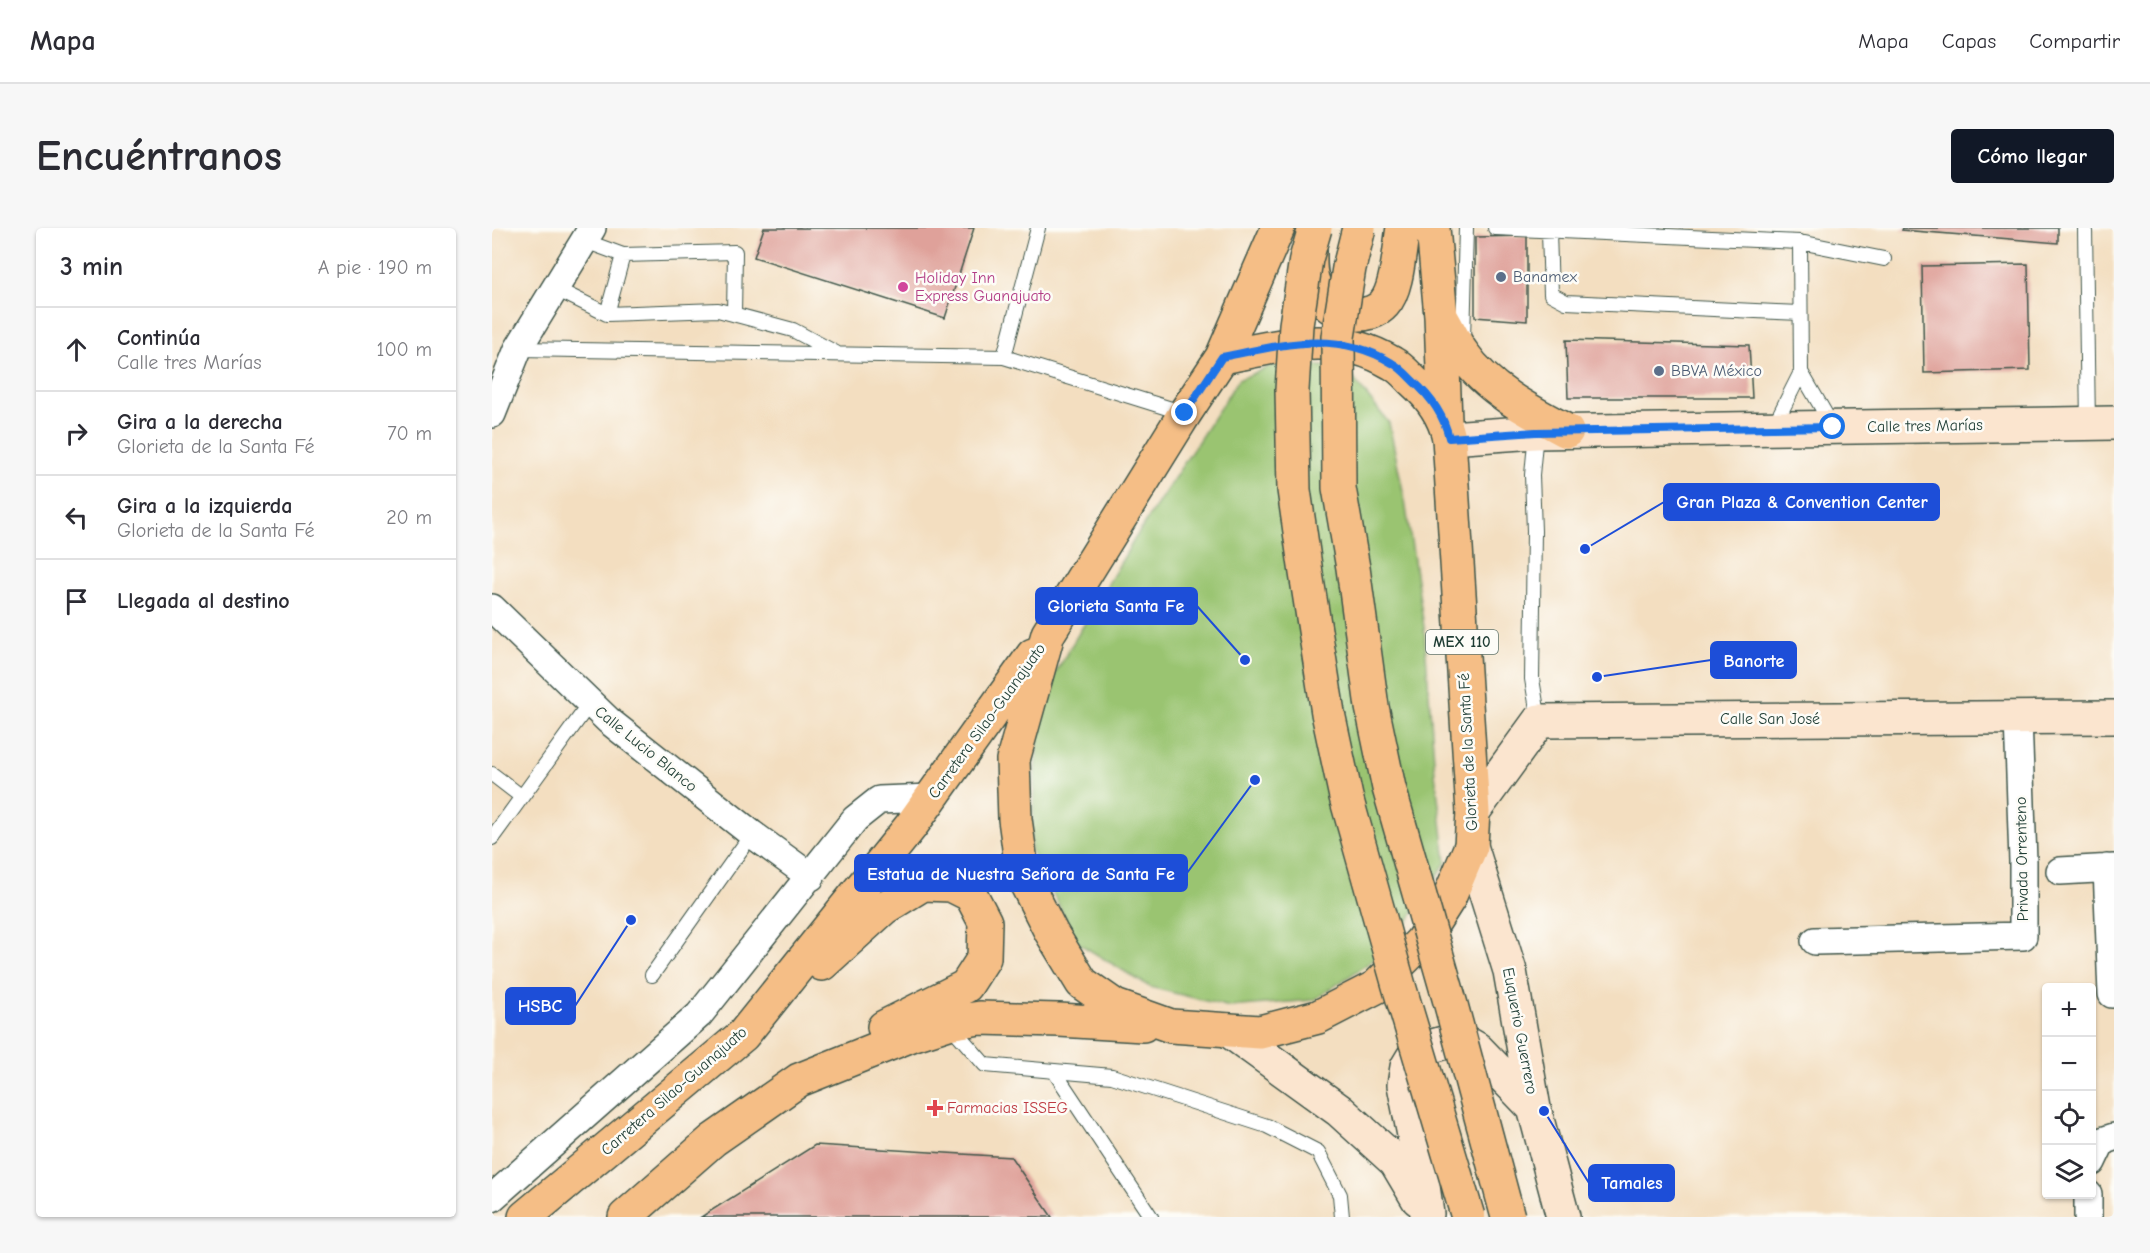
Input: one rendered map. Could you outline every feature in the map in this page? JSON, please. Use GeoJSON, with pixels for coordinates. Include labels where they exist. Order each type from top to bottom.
{"type":"FeatureCollection","features":[{"type":"Feature","properties":{"kind":"main road","name":"MEX 110"},"geometry":{"type":"LineString","coordinates":[[1222,357],[1278,228]]}},
{"type":"Feature","properties":{"kind":"main road"},"geometry":{"type":"LineString","coordinates":[[1314,228],[1310,248],[1310,271],[1314,285],[1324,302],[1336,310],[1355,315],[1372,313],[1384,305],[1392,290],[1403,228]]}},
{"type":"Feature","properties":{"kind":"main road"},"geometry":{"type":"LineString","coordinates":[[1314,228],[1306,259],[1296,325],[1292,390],[1294,490],[1308,585],[1328,713],[1346,797],[1399,986],[1468,1217]]}},
{"type":"Feature","properties":{"kind":"main road"},"geometry":{"type":"LineString","coordinates":[[1359,228],[1349,268],[1338,337],[1339,488],[1353,568],[1372,707],[1389,788],[1508,1217]]}},
{"type":"Feature","properties":{"kind":"main road","name":"MEX 110"},"geometry":{"type":"LineString","coordinates":[[1432,228],[1441,316],[1447,430]]}},
{"type":"Feature","properties":{"kind":"main road"},"geometry":{"type":"LineString","coordinates":[[1441,316],[1463,355],[1486,380],[1551,431]]}},
{"type":"Feature","properties":{"kind":"main road","name":"Glorieta de la Santa Fé"},"geometry":{"type":"LineString","coordinates":[[1333,342],[1353,346],[1393,363],[1428,394],[1447,430],[1473,812],[1471,846],[1449,898],[1421,942],[1376,987],[1318,1017],[1260,1032],[1171,1026],[1115,1006],[1082,983],[1051,932],[1023,878],[1015,819],[1013,760],[1048,634],[1222,357],[1296,343],[1333,342]]}},
{"type":"Feature","properties":{"kind":"main road","name":"Calle tres Marías"},"geometry":{"type":"LineString","coordinates":[[1447,430],[1551,431],[2101,424]]}},
{"type":"Feature","properties":{"kind":"main road","name":"Carretera Silao-Guanajuato"},"geometry":{"type":"LineString","coordinates":[[525,1217],[742,1035],[829,930],[931,798],[1048,634]]}},
{"type":"Feature","properties":{"kind":"main road","name":"Calle San José"},"geometry":{"type":"LineString","coordinates":[[1539,721],[2114,717]]}},
{"type":"Feature","properties":{"kind":"main road"},"geometry":{"type":"LineString","coordinates":[[1473,812],[1539,721]]}},
{"type":"Feature","properties":{"kind":"main road","name":"Euquerio Guerrero"},"geometry":{"type":"LineString","coordinates":[[1471,846],[1510,971],[1534,1108],[1563,1217]]}},
{"type":"Feature","properties":{"kind":"main road"},"geometry":{"type":"LineString","coordinates":[[625,1217],[713,1140],[799,1080],[890,1023],[966,986],[984,958],[985,921],[971,895],[951,885],[923,884],[884,908],[742,1035]]}},
{"type":"Feature","properties":{"kind":"main road"},"geometry":{"type":"LineString","coordinates":[[799,1080],[914,1034],[948,1023],[991,1018],[1171,1026]]}},
{"type":"Feature","properties":{"kind":"main road"},"geometry":{"type":"LineString","coordinates":[[1228,1030],[1340,1111],[1396,1162],[1427,1215]]}},
{"type":"Feature","properties":{"kind":"main road"},"geometry":{"type":"LineString","coordinates":[[1427,1215],[1420,1165],[1404,1085],[1407,1067],[1413,1057],[1429,1047],[1450,1041],[1465,1042],[1477,1049],[1534,1108]]}},
{"type":"Feature","properties":{"kind":"street"},"geometry":{"type":"LineString","coordinates":[[492,414],[518,349],[556,289],[585,232]]}},
{"type":"Feature","properties":{"kind":"street","name":"Calle Lucio Blanco"},"geometry":{"type":"LineString","coordinates":[[492,608],[609,721],[752,834],[811,877]]}},
{"type":"Feature","properties":{"kind":"street","name":"Privada Orrenteno"},"geometry":{"type":"LineString","coordinates":[[1815,941],[2023,936],[2018,717]]}},
{"type":"Feature","properties":{"kind":"street"},"geometry":{"type":"LineString","coordinates":[[494,1193],[699,1015],[855,819],[879,800],[931,798]]}},
{"type":"Feature","properties":{"kind":"street"},"geometry":{"type":"LineString","coordinates":[[2060,871],[2110,868],[2112,994]]}},
{"type":"Feature","properties":{"kind":"street"},"geometry":{"type":"LineString","coordinates":[[2096,1152],[2102,1141],[2114,1137]]}},
{"type":"Feature","properties":{"kind":"street"},"geometry":{"type":"LineString","coordinates":[[2088,1199],[2088,1217]]}},
{"type":"Feature","properties":{"kind":"lane"},"geometry":{"type":"LineString","coordinates":[[1004,357],[1038,228]]}},
{"type":"Feature","properties":{"kind":"lane"},"geometry":{"type":"LineString","coordinates":[[1463,355],[1466,228]]}},
{"type":"Feature","properties":{"kind":"lane"},"geometry":{"type":"LineString","coordinates":[[1495,228],[1800,242],[1884,259]]}},
{"type":"Feature","properties":{"kind":"lane"},"geometry":{"type":"LineString","coordinates":[[2085,228],[2101,424]]}},
{"type":"Feature","properties":{"kind":"lane"},"geometry":{"type":"LineString","coordinates":[[1549,231],[1551,294],[1566,302],[1800,313]]}},
{"type":"Feature","properties":{"kind":"lane"},"geometry":{"type":"LineString","coordinates":[[585,232],[623,255],[735,252],[734,314]]}},
{"type":"Feature","properties":{"kind":"lane"},"geometry":{"type":"LineString","coordinates":[[1773,428],[1801,372],[1800,242]]}},
{"type":"Feature","properties":{"kind":"lane"},"geometry":{"type":"LineString","coordinates":[[607,314],[623,255]]}},
{"type":"Feature","properties":{"kind":"lane"},"geometry":{"type":"LineString","coordinates":[[556,289],[607,314],[718,310],[793,330],[839,354]]}},
{"type":"Feature","properties":{"kind":"lane"},"geometry":{"type":"LineString","coordinates":[[518,349],[1004,357],[1185,413]]}},
{"type":"Feature","properties":{"kind":"lane"},"geometry":{"type":"LineString","coordinates":[[1801,372],[1833,427]]}},
{"type":"Feature","properties":{"kind":"lane"},"geometry":{"type":"LineString","coordinates":[[1539,721],[1532,679],[1534,531],[1532,475],[1551,431]]}},
{"type":"Feature","properties":{"kind":"lane"},"geometry":{"type":"LineString","coordinates":[[492,838],[590,703]]}},
{"type":"Feature","properties":{"kind":"lane"},"geometry":{"type":"LineString","coordinates":[[492,774],[522,797]]}},
{"type":"Feature","properties":{"kind":"lane"},"geometry":{"type":"LineString","coordinates":[[652,975],[752,834]]}},
{"type":"Feature","properties":{"kind":"lane"},"geometry":{"type":"LineString","coordinates":[[948,1023],[986,1065],[1112,1076],[1267,1126],[1318,1152],[1340,1195],[1342,1217]]}},
{"type":"Feature","properties":{"kind":"lane"},"geometry":{"type":"LineString","coordinates":[[1054,1071],[1151,1217]]}},
{"type":"Feature","properties":{"kind":"green space"},"geometry":{"type":"Polygon","coordinates":[[[1278,363],[1345,368],[1389,423],[1405,501],[1424,627],[1435,773],[1446,862],[1391,948],[1314,1000],[1230,1007],[1150,987],[1078,943],[1031,850],[1035,770],[1044,692],[1134,540],[1238,380],[1278,363]]]}},
{"type":"Feature","properties":{"kind":"building","name":"Holiday Inn Express Guanajuato"},"geometry":{"type":"Polygon","coordinates":[[[764,228],[974,228],[945,318],[754,257],[764,228]]]}},
{"type":"Feature","properties":{"kind":"building"},"geometry":{"type":"Polygon","coordinates":[[[1903,228],[2058,228],[2058,243],[1902,230],[1903,228]]]}},
{"type":"Feature","properties":{"kind":"building","name":"Banamex"},"geometry":{"type":"Polygon","coordinates":[[[1527,236],[1527,321],[1475,317],[1475,237],[1527,236]]]}},
{"type":"Feature","properties":{"kind":"building"},"geometry":{"type":"Polygon","coordinates":[[[2028,264],[2030,370],[1924,373],[1922,266],[2028,264]]]}},
{"type":"Feature","properties":{"kind":"building","name":"BBVA México"},"geometry":{"type":"Polygon","coordinates":[[[1566,340],[1749,345],[1752,398],[1568,398],[1566,340]]]}},
{"type":"Feature","properties":{"kind":"building"},"geometry":{"type":"Polygon","coordinates":[[[815,1145],[1011,1157],[1052,1217],[701,1217],[815,1145]]]}},
{"type":"Feature","properties":{"kind":"place","name":"Banamex"},"geometry":{"type":"Point","coordinates":[1501,277]}},
{"type":"Feature","properties":{"kind":"place","name":"Holiday Inn Express Guanajuato"},"geometry":{"type":"Point","coordinates":[903,287]}},
{"type":"Feature","properties":{"kind":"place","name":"BBVA México"},"geometry":{"type":"Point","coordinates":[1659,371]}},
{"type":"Feature","properties":{"kind":"place","name":"Gran Plaza & Convention Center"},"geometry":{"type":"Point","coordinates":[1585,549]}},
{"type":"Feature","properties":{"kind":"place","name":"Glorieta Santa Fe"},"geometry":{"type":"Point","coordinates":[1245,660]}},
{"type":"Feature","properties":{"kind":"place","name":"Banorte"},"geometry":{"type":"Point","coordinates":[1597,677]}},
{"type":"Feature","properties":{"kind":"place","name":"Estatua de Nuestra Señora de Santa Fe"},"geometry":{"type":"Point","coordinates":[1255,780]}},
{"type":"Feature","properties":{"kind":"place","name":"HSBC"},"geometry":{"type":"Point","coordinates":[631,920]}},
{"type":"Feature","properties":{"kind":"place","name":"Farmacias ISSEG"},"geometry":{"type":"Point","coordinates":[935,1108]}},
{"type":"Feature","properties":{"kind":"place","name":"Tamales"},"geometry":{"type":"Point","coordinates":[1544,1111]}},
{"type":"Feature","properties":{"kind":"route"},"geometry":{"type":"LineString","coordinates":[[1185,413],[1222,357],[1296,343],[1333,342],[1353,346],[1393,363],[1428,394],[1446,423],[1449,438],[1536,432],[1833,427]]}}]}
